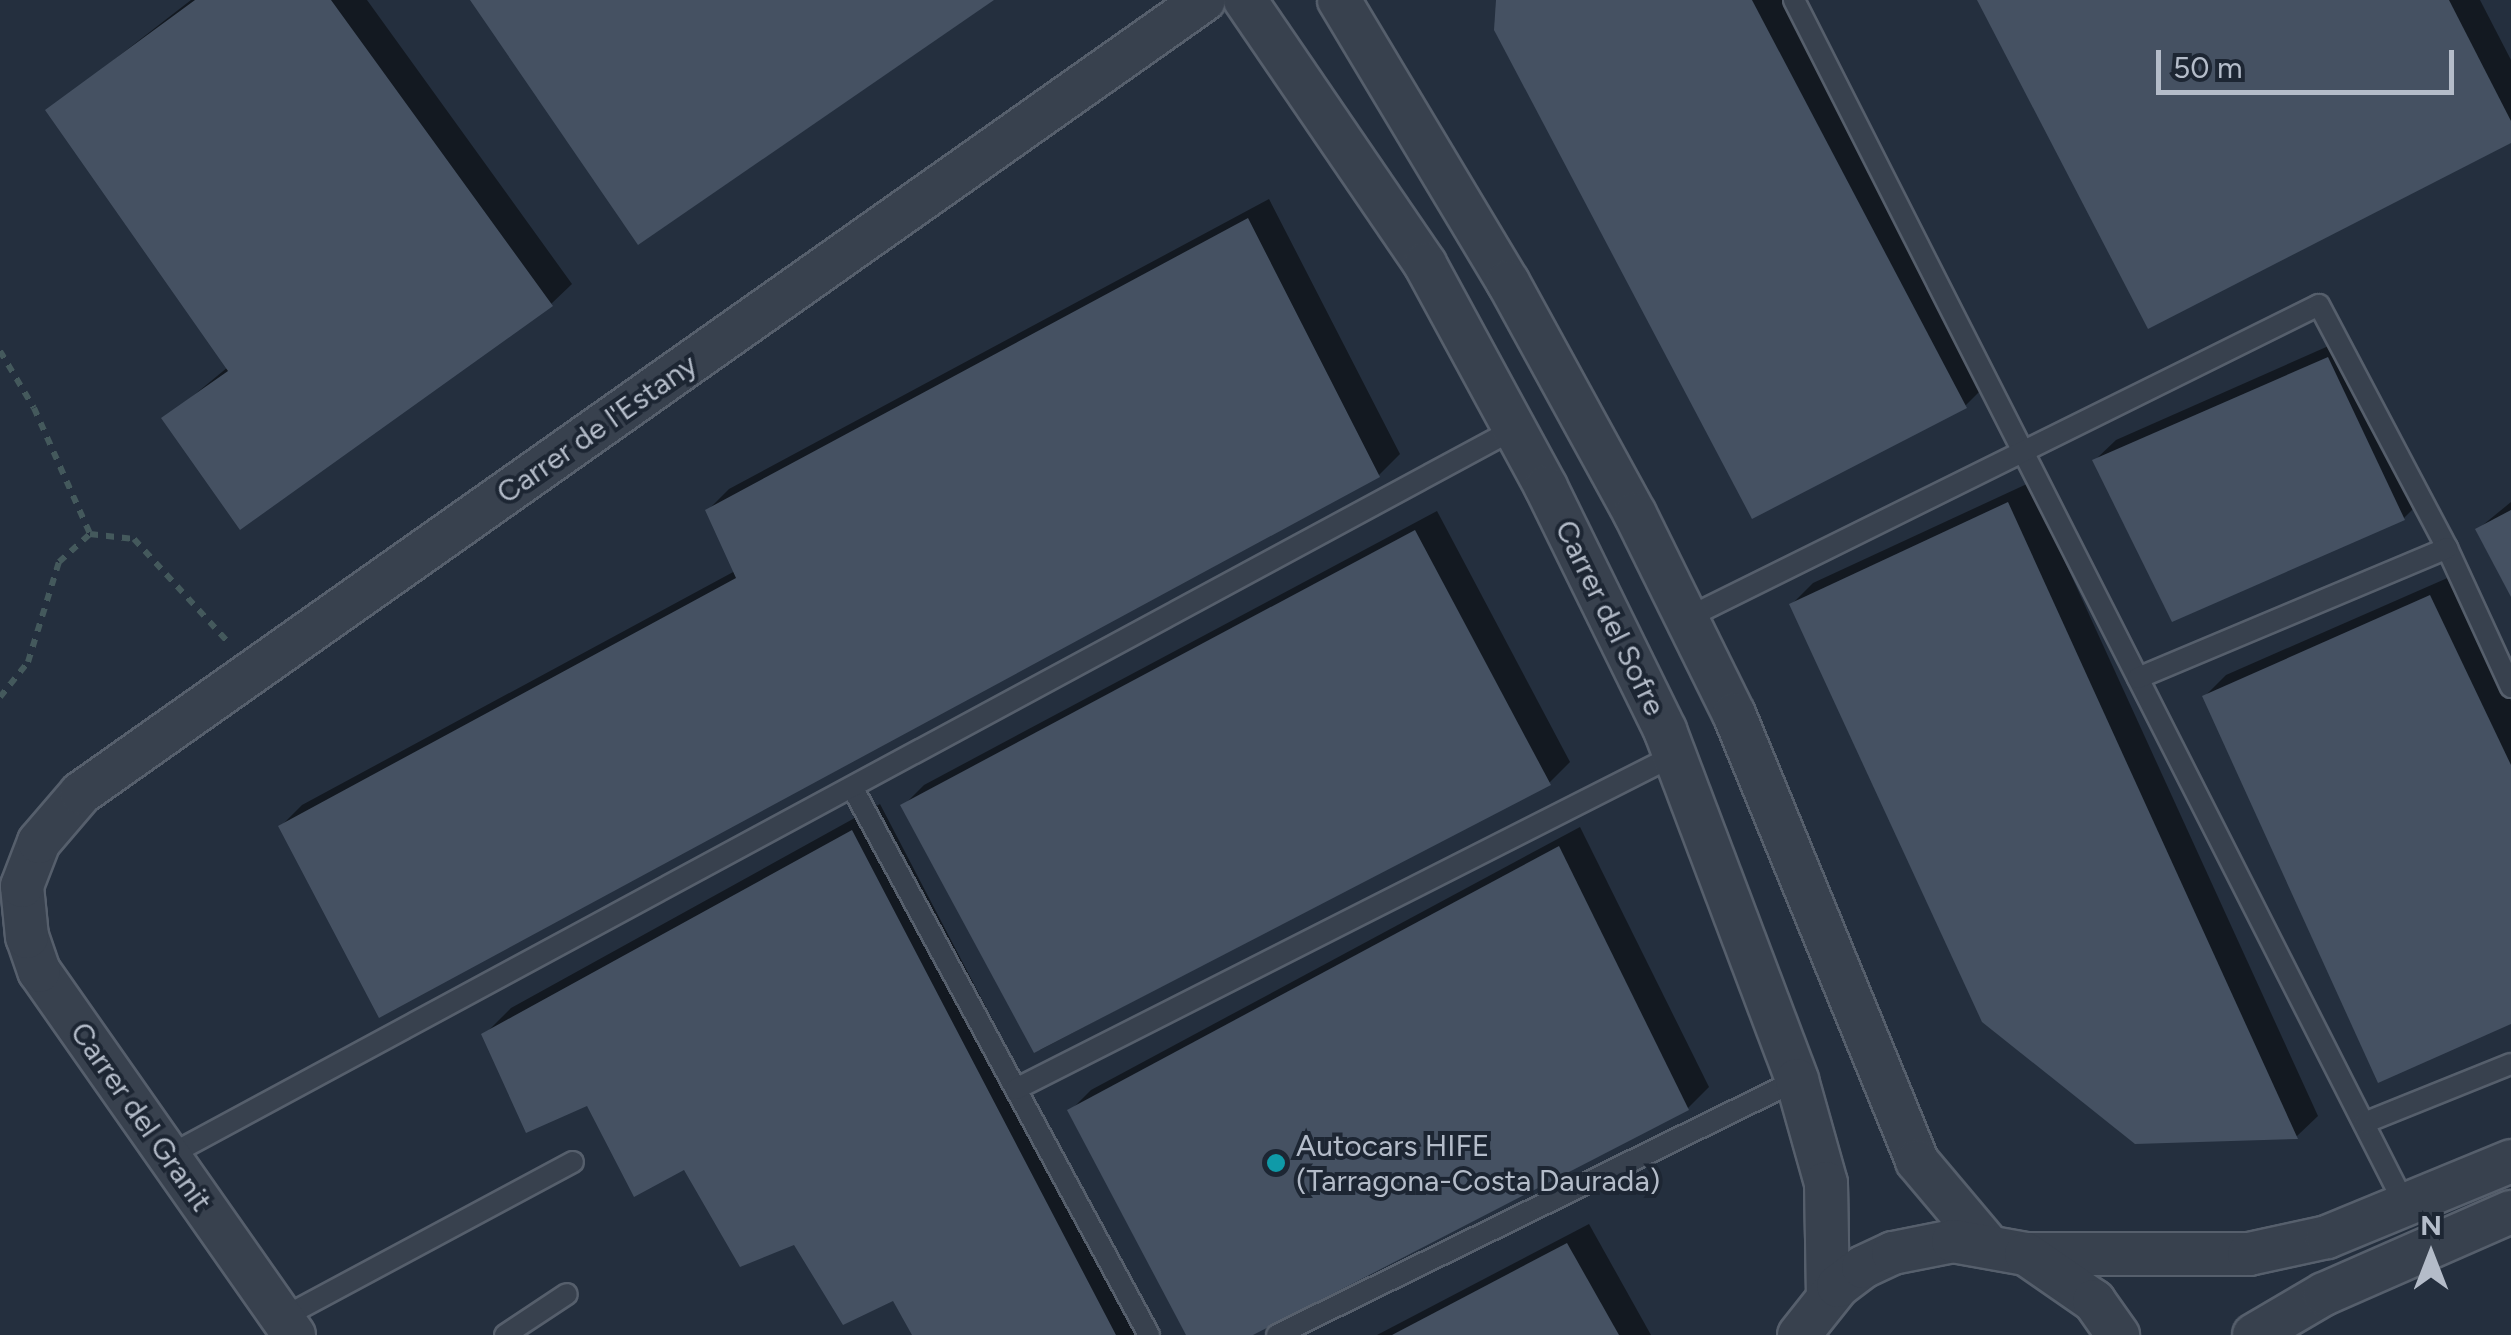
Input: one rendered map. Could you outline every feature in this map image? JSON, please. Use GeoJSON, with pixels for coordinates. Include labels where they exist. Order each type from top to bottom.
{"type":"FeatureCollection","features":[{"type":"Feature","properties":{"kind":"street","name":"Carrer de l'Estany"},"geometry":{"type":"LineString","coordinates":[[22,886],[39,842],[81,793],[1204,0]]}},
{"type":"Feature","properties":{"kind":"street","name":"Carrer del Sofre"},"geometry":{"type":"LineString","coordinates":[[1245,0],[1425,264],[1514,429],[1675,755],[1797,1080],[1826,1183],[1828,1297]]}},
{"type":"Feature","properties":{"kind":"street"},"geometry":{"type":"LineString","coordinates":[[1339,0],[1508,282],[1687,618],[1749,749],[1916,1161],[2006,1248],[2094,1300],[2118,1335]]}},
{"type":"Feature","properties":{"kind":"street","name":"Carrer del Granit"},"geometry":{"type":"LineString","coordinates":[[22,886],[27,937],[39,971],[288,1327]]}},
{"type":"Feature","properties":{"kind":"street"},"geometry":{"type":"LineString","coordinates":[[1799,1335],[1828,1297],[1893,1253],[1953,1241],[2006,1248],[2248,1254],[2327,1237],[2511,1161]]}},
{"type":"Feature","properties":{"kind":"street"},"geometry":{"type":"LineString","coordinates":[[2254,1335],[2324,1294],[2511,1212]]}},
{"type":"Feature","properties":{"kind":"lane"},"geometry":{"type":"LineString","coordinates":[[1794,0],[2405,1205]]}},
{"type":"Feature","properties":{"kind":"lane"},"geometry":{"type":"LineString","coordinates":[[1687,618],[2021,448],[2319,305],[2447,548],[2511,687]]}},
{"type":"Feature","properties":{"kind":"lane"},"geometry":{"type":"LineString","coordinates":[[168,1156],[1514,429]]}},
{"type":"Feature","properties":{"kind":"lane"},"geometry":{"type":"LineString","coordinates":[[2138,678],[2447,548]]}},
{"type":"Feature","properties":{"kind":"lane"},"geometry":{"type":"LineString","coordinates":[[1016,1088],[1675,755]]}},
{"type":"Feature","properties":{"kind":"lane"},"geometry":{"type":"LineString","coordinates":[[852,786],[1149,1335]]}},
{"type":"Feature","properties":{"kind":"lane"},"geometry":{"type":"LineString","coordinates":[[2364,1123],[2511,1064]]}},
{"type":"Feature","properties":{"kind":"lane"},"geometry":{"type":"LineString","coordinates":[[1277,1335],[1797,1080]]}},
{"type":"Feature","properties":{"kind":"lane"},"geometry":{"type":"LineString","coordinates":[[288,1327],[573,1162]]}},
{"type":"Feature","properties":{"kind":"lane"},"geometry":{"type":"LineString","coordinates":[[504,1335],[567,1294]]}},
{"type":"Feature","properties":{"kind":"path"},"geometry":{"type":"LineString","coordinates":[[0,351],[34,408],[90,534]]}},
{"type":"Feature","properties":{"kind":"path"},"geometry":{"type":"LineString","coordinates":[[0,697],[28,662],[59,562],[90,534],[134,539],[224,639],[260,667]]}},
{"type":"Feature","properties":{"kind":"building"},"geometry":{"type":"Polygon","coordinates":[[[195,0],[331,0],[553,306],[240,530],[161,418],[228,371],[45,110],[195,0]]]}},
{"type":"Feature","properties":{"kind":"building"},"geometry":{"type":"Polygon","coordinates":[[[470,0],[994,0],[638,245],[470,0]]]}},
{"type":"Feature","properties":{"kind":"building"},"geometry":{"type":"Polygon","coordinates":[[[1496,0],[1752,0],[1967,408],[1752,519],[1494,30],[1496,0]]]}},
{"type":"Feature","properties":{"kind":"building"},"geometry":{"type":"Polygon","coordinates":[[[1977,0],[2449,0],[2511,121],[2511,143],[2148,329],[1977,0]]]}},
{"type":"Feature","properties":{"kind":"building"},"geometry":{"type":"Polygon","coordinates":[[[1248,218],[1380,477],[379,1018],[278,826],[736,578],[705,510],[1248,218]]]}},
{"type":"Feature","properties":{"kind":"building"},"geometry":{"type":"Polygon","coordinates":[[[2328,357],[2405,520],[2172,622],[2092,460],[2328,357]]]}},
{"type":"Feature","properties":{"kind":"building"},"geometry":{"type":"Polygon","coordinates":[[[2008,502],[2298,1139],[2135,1144],[1982,1022],[1789,604],[2008,502]]]}},
{"type":"Feature","properties":{"kind":"building"},"geometry":{"type":"Polygon","coordinates":[[[2511,510],[2511,597],[2475,529],[2511,510]]]}},
{"type":"Feature","properties":{"kind":"building"},"geometry":{"type":"Polygon","coordinates":[[[1415,530],[1551,785],[1034,1053],[900,805],[1415,530]]]}},
{"type":"Feature","properties":{"kind":"building"},"geometry":{"type":"Polygon","coordinates":[[[2430,595],[2511,765],[2511,1024],[2378,1083],[2202,696],[2430,595]]]}},
{"type":"Feature","properties":{"kind":"building"},"geometry":{"type":"Polygon","coordinates":[[[852,830],[1116,1335],[912,1335],[893,1301],[843,1325],[794,1245],[740,1267],[684,1170],[634,1197],[587,1106],[526,1133],[481,1034],[852,830]]]}},
{"type":"Feature","properties":{"kind":"building"},"geometry":{"type":"Polygon","coordinates":[[[1559,846],[1689,1110],[1253,1335],[1186,1335],[1067,1110],[1559,846]]]}},
{"type":"Feature","properties":{"kind":"building"},"geometry":{"type":"Polygon","coordinates":[[[1567,1243],[1619,1335],[1392,1335],[1567,1243]]]}},
{"type":"Feature","properties":{"kind":"place","name":"Autocars HIFE (Tarragona-Costa Daurada)"},"geometry":{"type":"Point","coordinates":[1276,1163]}}]}
